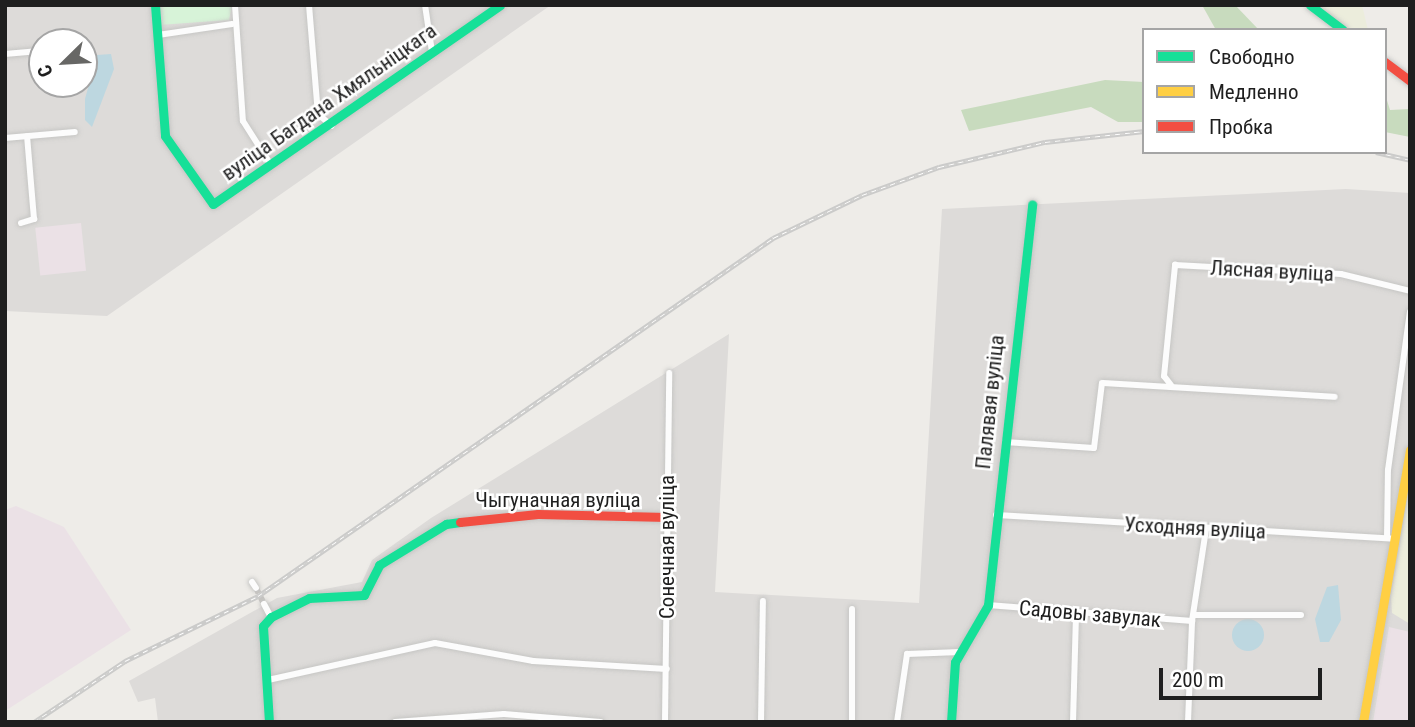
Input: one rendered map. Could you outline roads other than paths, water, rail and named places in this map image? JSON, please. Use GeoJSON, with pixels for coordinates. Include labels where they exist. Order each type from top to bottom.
{"type":"FeatureCollection","features":[{"type":"Feature","properties":{"kind":"street"},"geometry":{"type":"LineString","coordinates":[[155,5],[158,35],[232,24]]}},
{"type":"Feature","properties":{"kind":"street"},"geometry":{"type":"LineString","coordinates":[[235,5],[232,24],[243,121],[271,165]]}},
{"type":"Feature","properties":{"kind":"street"},"geometry":{"type":"LineString","coordinates":[[309,5],[318,114],[332,126]]}},
{"type":"Feature","properties":{"kind":"street"},"geometry":{"type":"LineString","coordinates":[[425,5],[432,52]]}},
{"type":"Feature","properties":{"kind":"street","name":"вуліца Багдана Хмяльніцкага"},"geometry":{"type":"LineString","coordinates":[[158,35],[165,136],[214,204],[332,126],[500,5]]}},
{"type":"Feature","properties":{"kind":"street"},"geometry":{"type":"LineString","coordinates":[[1310,5],[1340,28]]}},
{"type":"Feature","properties":{"kind":"street"},"geometry":{"type":"LineString","coordinates":[[5,54],[28,52]]}},
{"type":"Feature","properties":{"kind":"street"},"geometry":{"type":"LineString","coordinates":[[1387,64],[1410,81]]}},
{"type":"Feature","properties":{"kind":"street"},"geometry":{"type":"LineString","coordinates":[[5,138],[75,132]]}},
{"type":"Feature","properties":{"kind":"street"},"geometry":{"type":"LineString","coordinates":[[21,222],[34,219],[27,136]]}},
{"type":"Feature","properties":{"kind":"street","name":"Палявая вуліца"},"geometry":{"type":"LineString","coordinates":[[988,605],[1003,442],[1032,204]]}},
{"type":"Feature","properties":{"kind":"street","name":"Лясная вуліца"},"geometry":{"type":"LineString","coordinates":[[1164,376],[1175,265],[1341,274],[1410,291]]}},
{"type":"Feature","properties":{"kind":"street"},"geometry":{"type":"LineString","coordinates":[[1391,538],[1388,470],[1410,312]]}},
{"type":"Feature","properties":{"kind":"street","name":"Сонечная вуліца"},"geometry":{"type":"LineString","coordinates":[[665,722],[669,373]]}},
{"type":"Feature","properties":{"kind":"street"},"geometry":{"type":"LineString","coordinates":[[1147,386],[1164,376],[1171,385]]}},
{"type":"Feature","properties":{"kind":"street"},"geometry":{"type":"LineString","coordinates":[[1003,442],[1094,448],[1102,383],[1171,385],[1335,397]]}},
{"type":"Feature","properties":{"kind":"street"},"geometry":{"type":"LineString","coordinates":[[1363,722],[1391,538],[1410,450]]}},
{"type":"Feature","properties":{"kind":"street","name":"Усходняя вуліца"},"geometry":{"type":"LineString","coordinates":[[996,515],[1391,538]]}},
{"type":"Feature","properties":{"kind":"street","name":"Чыгуначная вуліца"},"geometry":{"type":"LineString","coordinates":[[271,617],[309,598],[364,595],[379,565],[461,518],[667,517]]}},
{"type":"Feature","properties":{"kind":"street"},"geometry":{"type":"LineString","coordinates":[[1188,722],[1193,618],[1206,529]]}},
{"type":"Feature","properties":{"kind":"street"},"geometry":{"type":"LineString","coordinates":[[761,722],[764,601]]}},
{"type":"Feature","properties":{"kind":"street"},"geometry":{"type":"LineString","coordinates":[[264,604],[271,617],[264,626],[269,722]]}},
{"type":"Feature","properties":{"kind":"street"},"geometry":{"type":"LineString","coordinates":[[951,722],[960,652],[988,605]]}},
{"type":"Feature","properties":{"kind":"street","name":"Садовы завулак"},"geometry":{"type":"LineString","coordinates":[[988,605],[1076,613],[1193,618],[1301,615]]}},
{"type":"Feature","properties":{"kind":"street"},"geometry":{"type":"LineString","coordinates":[[852,609],[852,722]]}},
{"type":"Feature","properties":{"kind":"street"},"geometry":{"type":"LineString","coordinates":[[1073,722],[1076,613]]}},
{"type":"Feature","properties":{"kind":"street"},"geometry":{"type":"LineString","coordinates":[[268,680],[435,643],[542,662],[667,669]]}},
{"type":"Feature","properties":{"kind":"street"},"geometry":{"type":"LineString","coordinates":[[897,722],[907,654],[960,652]]}},
{"type":"Feature","properties":{"kind":"street"},"geometry":{"type":"LineString","coordinates":[[395,722],[504,714],[601,722]]}},
{"type":"Feature","properties":{"kind":"water"},"geometry":{"type":"Polygon","coordinates":[[[111,54],[114,69],[92,127],[85,120],[85,99],[98,98],[98,55],[111,54]]]}},
{"type":"Feature","properties":{"kind":"water"},"geometry":{"type":"Polygon","coordinates":[[[1338,585],[1341,620],[1329,642],[1320,642],[1315,619],[1327,587],[1338,585]]]}},
{"type":"Feature","properties":{"kind":"water"},"geometry":{"type":"Polygon","coordinates":[[[1248,619],[1260,623],[1264,635],[1260,647],[1248,651],[1236,647],[1232,635],[1236,623],[1248,619]]]}},
{"type":"Feature","properties":{"kind":"tunnel"},"geometry":{"type":"LineString","coordinates":[[256,588],[264,604]]}},
{"type":"Feature","properties":{"kind":"railway"},"geometry":{"type":"LineString","coordinates":[[34,722],[125,661],[258,596],[773,238],[862,195],[939,167],[1045,142],[1142,131]]}},
{"type":"Feature","properties":{"kind":"railway"},"geometry":{"type":"LineString","coordinates":[[1384,154],[1410,160]]}}]}
